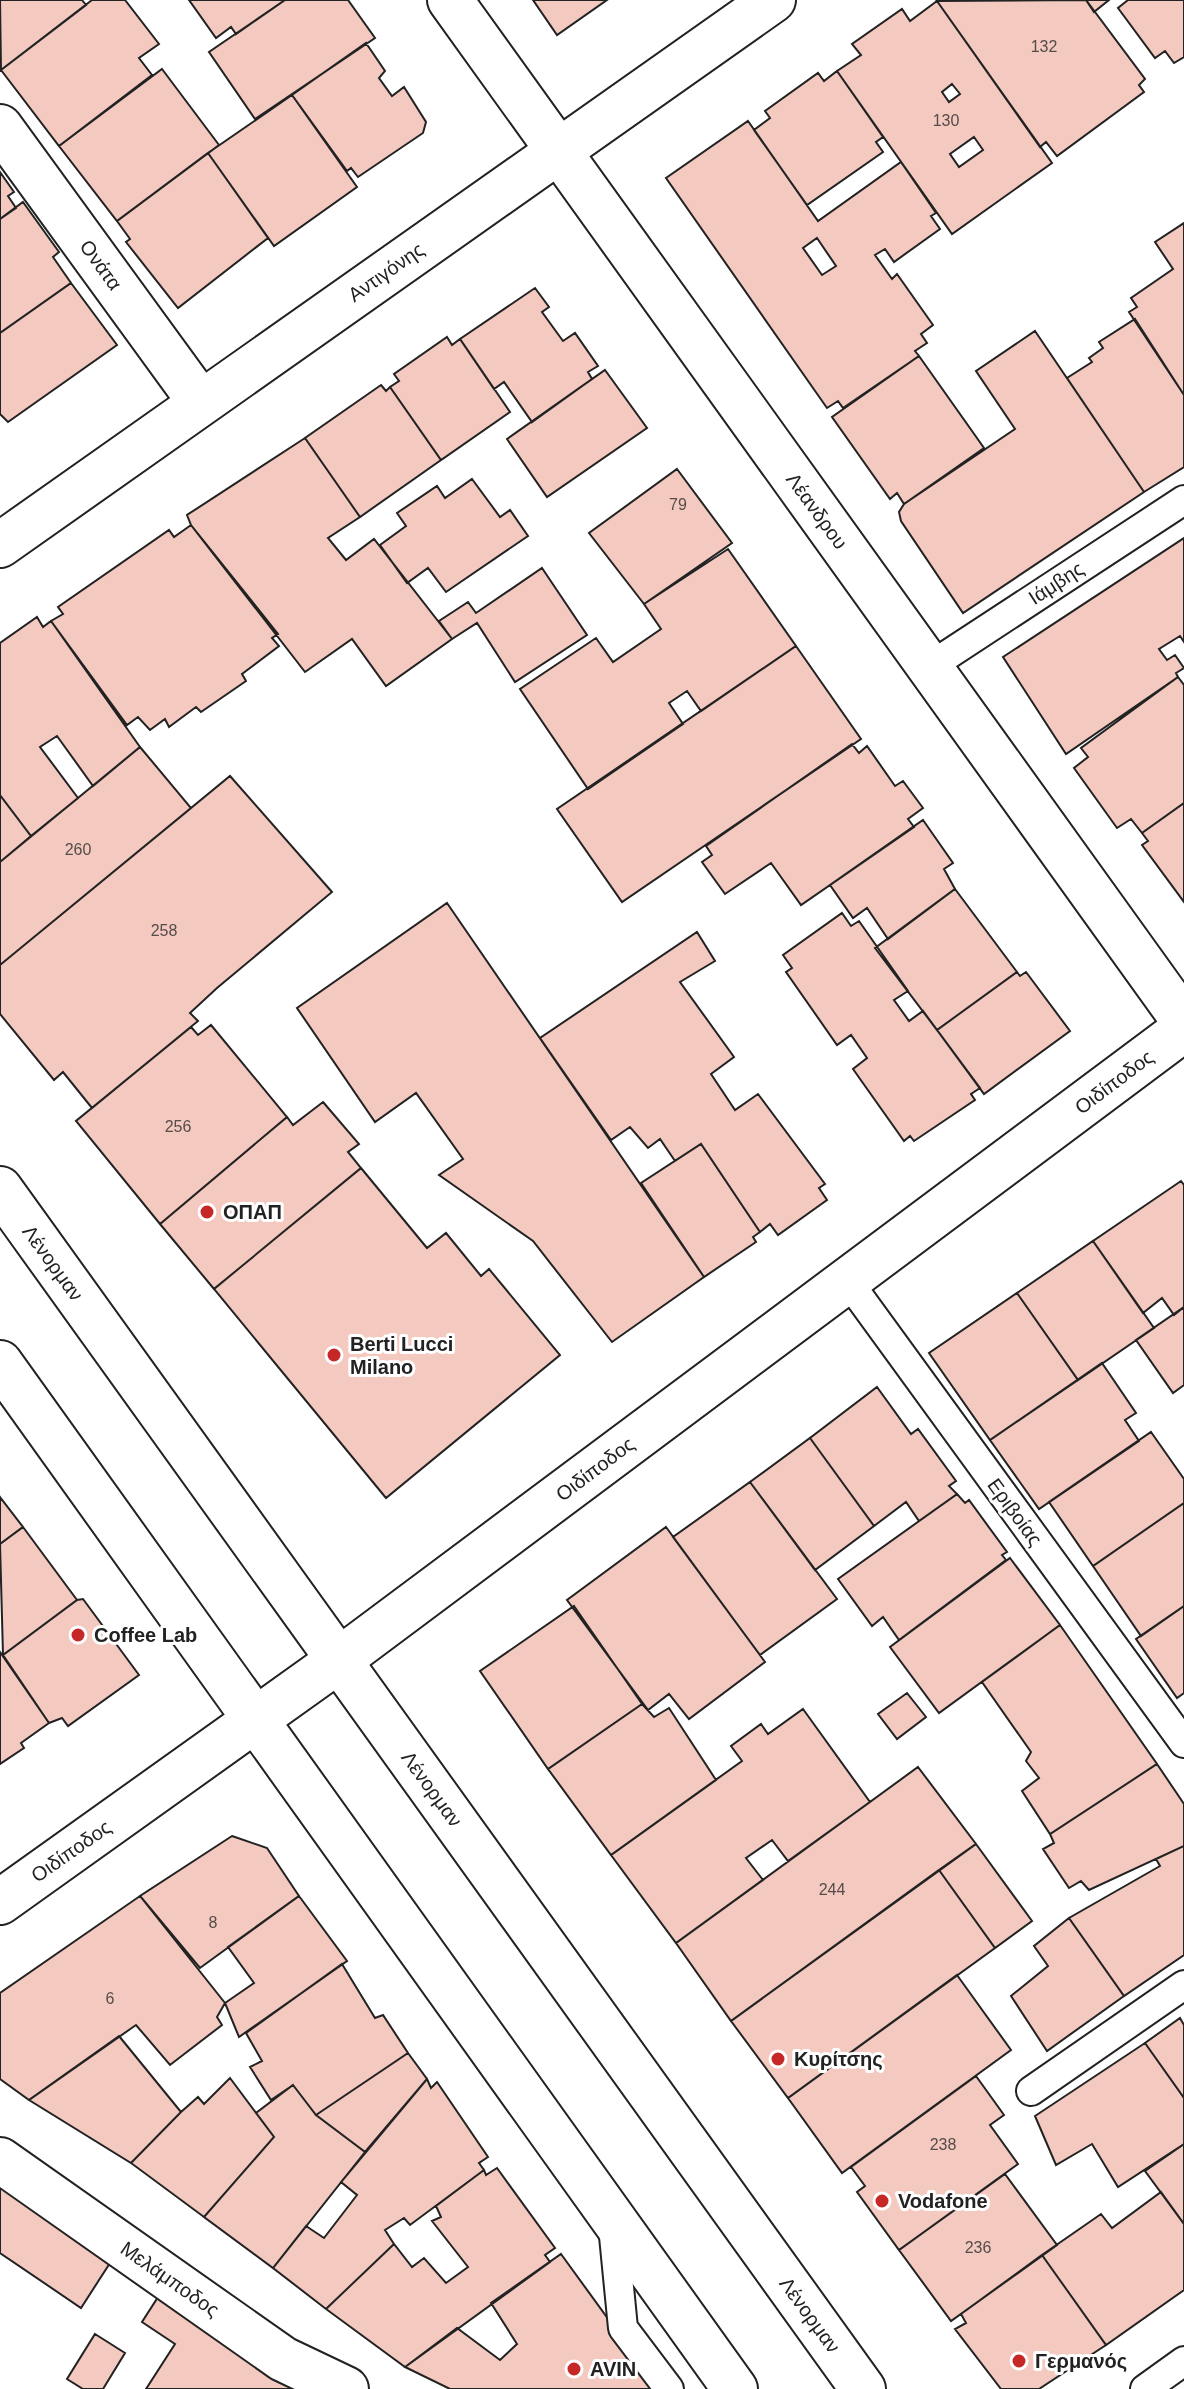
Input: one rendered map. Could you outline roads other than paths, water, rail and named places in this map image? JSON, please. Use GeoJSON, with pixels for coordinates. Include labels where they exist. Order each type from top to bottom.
{"type":"FeatureCollection","features":[{"type":"Feature","properties":{"kind":"street","name":"Λέανδρου"},"geometry":{"type":"LineString","coordinates":[[450,0],[1184,1021]]}},
{"type":"Feature","properties":{"kind":"street","name":"Αντιγόνης"},"geometry":{"type":"LineString","coordinates":[[0,545],[773,0]]}},
{"type":"Feature","properties":{"kind":"street","name":"Ονάτα"},"geometry":{"type":"LineString","coordinates":[[0,127],[201,403]]}},
{"type":"Feature","properties":{"kind":"street","name":"Οιδίποδος"},"geometry":{"type":"LineString","coordinates":[[0,1902],[339,1660],[1184,1029]]}},
{"type":"Feature","properties":{"kind":"street","name":"Λένορμαν"},"geometry":{"type":"LineString","coordinates":[[0,1189],[863,2389]]}},
{"type":"Feature","properties":{"kind":"street"},"geometry":{"type":"LineString","coordinates":[[0,1363],[735,2389]]}},
{"type":"Feature","properties":{"kind":"street","name":"Μελάμποδος"},"geometry":{"type":"LineString","coordinates":[[0,2160],[283,2359],[346,2389]]}},
{"type":"Feature","properties":{"kind":"lane","name":"Ιάμβης"},"geometry":{"type":"LineString","coordinates":[[929,667],[1184,500]]}},
{"type":"Feature","properties":{"kind":"lane","name":"Εριβοίας"},"geometry":{"type":"LineString","coordinates":[[847,1280],[1184,1743]]}},
{"type":"Feature","properties":{"kind":"lane"},"geometry":{"type":"LineString","coordinates":[[1031,2091],[1184,1985]]}},
{"type":"Feature","properties":{"kind":"lane"},"geometry":{"type":"LineString","coordinates":[[613,2217],[623,2328],[669,2389]]}},
{"type":"Feature","properties":{"kind":"lane"},"geometry":{"type":"LineString","coordinates":[[1145,2389],[1184,2361]]}},
{"type":"Feature","properties":{"kind":"place","name":"ΟΠΑΠ"},"geometry":{"type":"Point","coordinates":[207,1212]}},
{"type":"Feature","properties":{"kind":"place","name":"Berti Lucci Milano"},"geometry":{"type":"Point","coordinates":[334,1355]}},
{"type":"Feature","properties":{"kind":"place","name":"Coffee Lab"},"geometry":{"type":"Point","coordinates":[78,1635]}},
{"type":"Feature","properties":{"kind":"place","name":"Κυρίτσης"},"geometry":{"type":"Point","coordinates":[778,2059]}},
{"type":"Feature","properties":{"kind":"place","name":"Vodafone"},"geometry":{"type":"Point","coordinates":[882,2201]}},
{"type":"Feature","properties":{"kind":"place","name":"Γερμανός"},"geometry":{"type":"Point","coordinates":[1019,2361]}},
{"type":"Feature","properties":{"kind":"place","name":"AVIN"},"geometry":{"type":"Point","coordinates":[574,2369]}}]}
